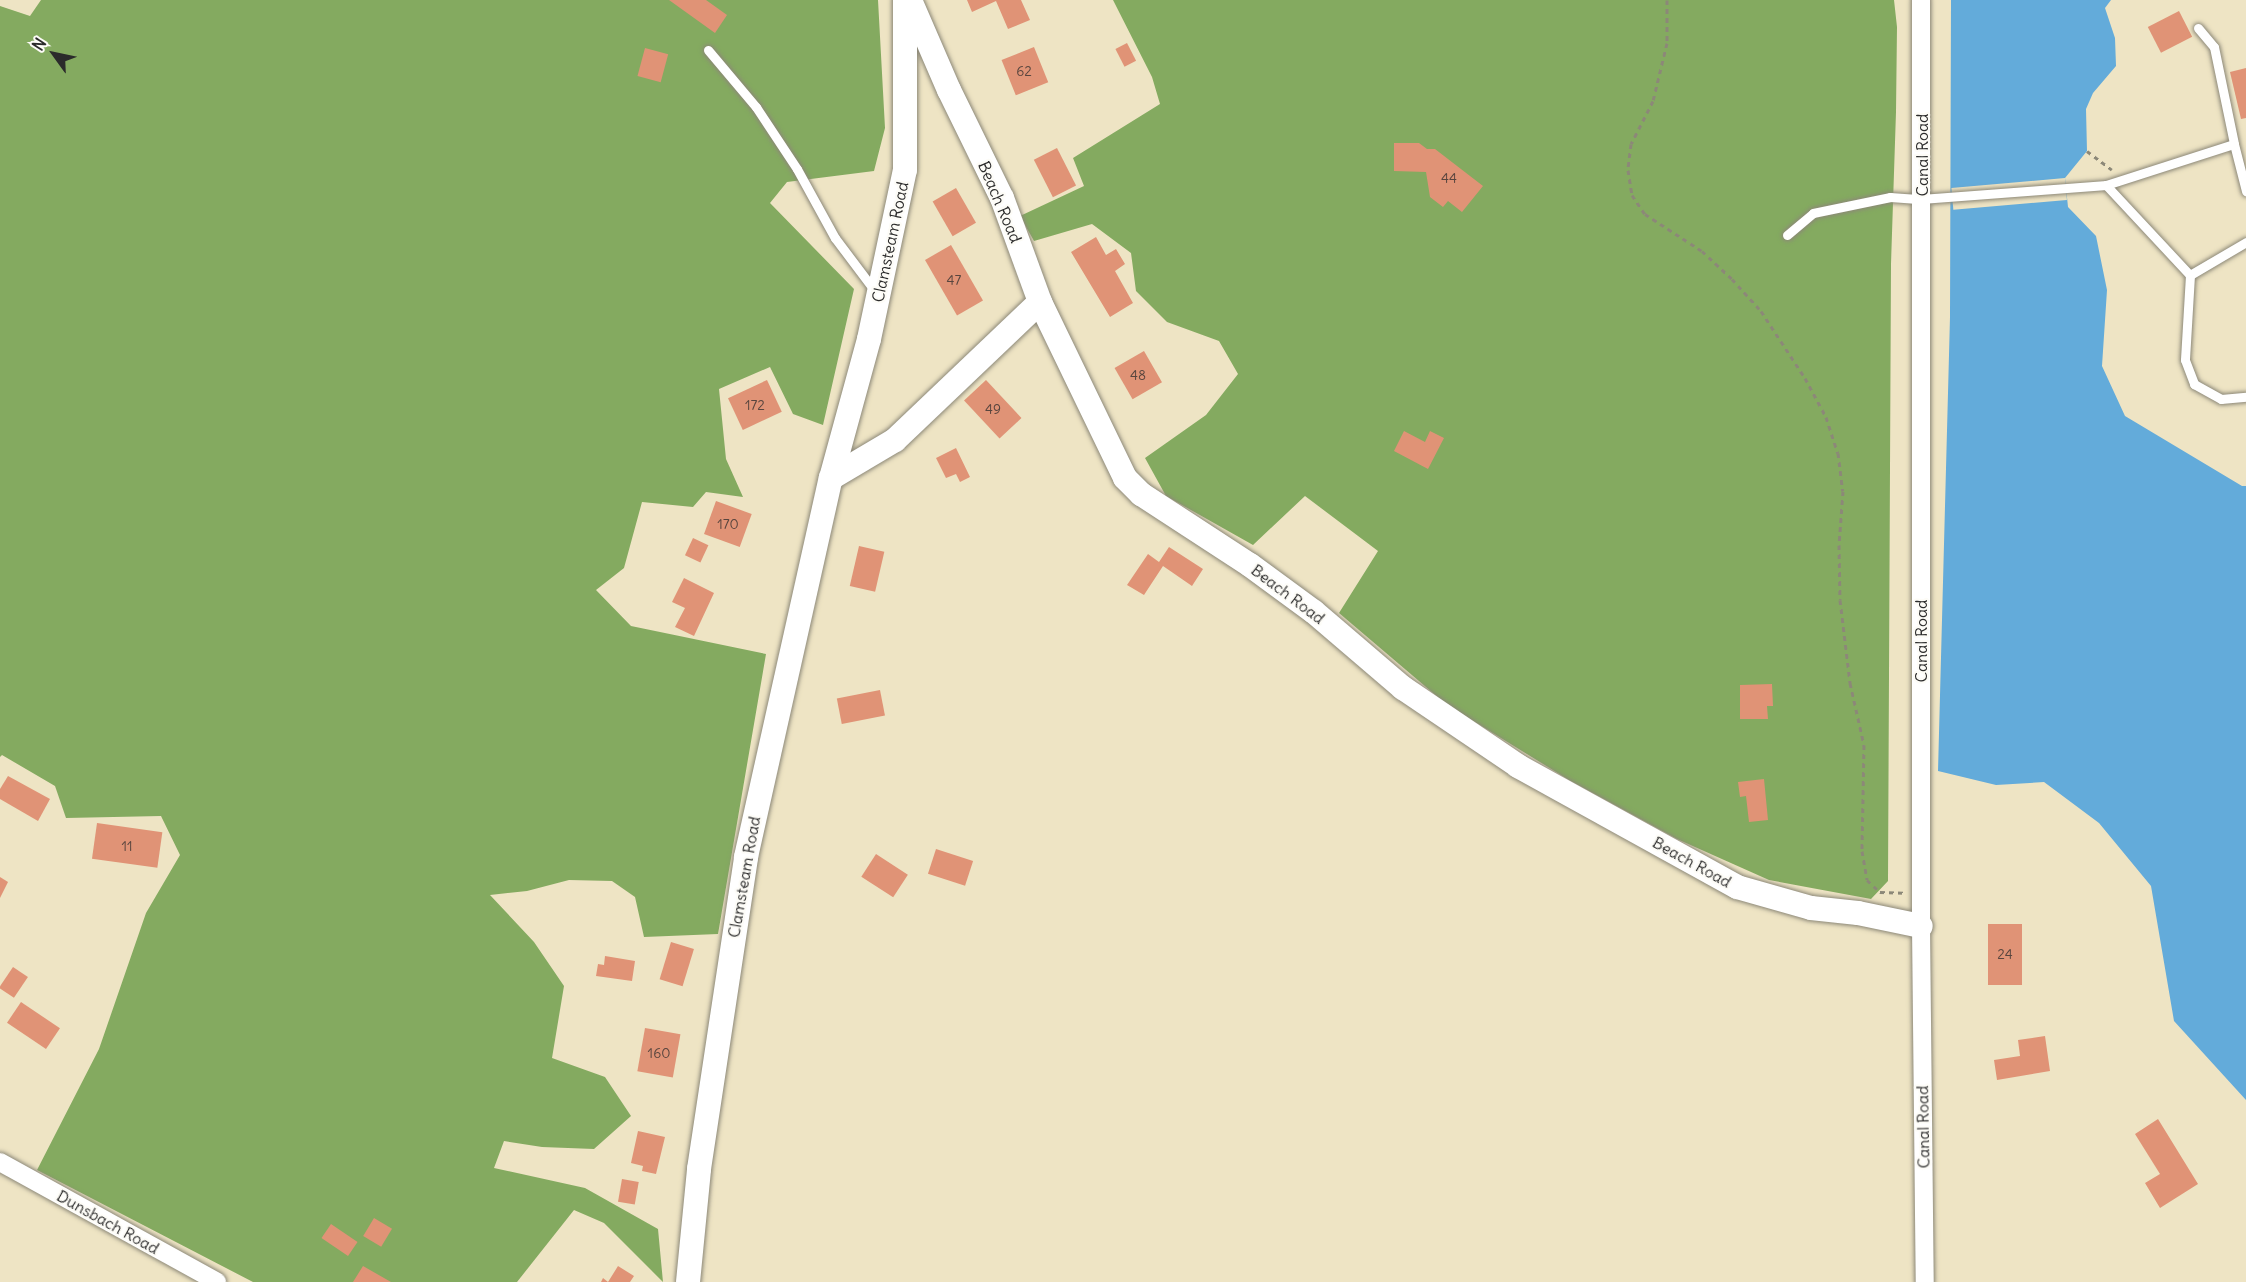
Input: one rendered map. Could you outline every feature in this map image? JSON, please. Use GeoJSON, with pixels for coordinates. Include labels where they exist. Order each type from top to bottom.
{"type":"FeatureCollection","features":[{"type":"Feature","properties":{"kind":"street","name":"Clamsteam Road"},"geometry":{"type":"LineString","coordinates":[[688,1282],[699,1169],[746,857],[831,478],[878,295],[905,170],[908,0]]}},
{"type":"Feature","properties":{"kind":"street","name":"Beach Road"},"geometry":{"type":"LineString","coordinates":[[908,0],[1002,198],[1040,302],[1125,478],[1141,494],[1250,565],[1314,612],[1403,688],[1518,766],[1737,886],[1811,908],[1858,913],[1921,926]]}},
{"type":"Feature","properties":{"kind":"street","name":"Canal Road"},"geometry":{"type":"LineString","coordinates":[[1921,0],[1921,926],[1925,1282]]}},
{"type":"Feature","properties":{"kind":"street"},"geometry":{"type":"LineString","coordinates":[[831,478],[895,440],[1040,302]]}},
{"type":"Feature","properties":{"kind":"street","name":"Dunsbach Road"},"geometry":{"type":"LineString","coordinates":[[0,1162],[217,1282]]}},
{"type":"Feature","properties":{"kind":"lane"},"geometry":{"type":"LineString","coordinates":[[2198,28],[2214,47],[2246,190]]}},
{"type":"Feature","properties":{"kind":"lane"},"geometry":{"type":"LineString","coordinates":[[708,50],[756,107],[798,169],[835,238],[878,295]]}},
{"type":"Feature","properties":{"kind":"lane"},"geometry":{"type":"LineString","coordinates":[[1787,235],[1813,213],[1890,196],[1922,199],[2106,185],[2234,144]]}},
{"type":"Feature","properties":{"kind":"lane"},"geometry":{"type":"LineString","coordinates":[[2106,185],[2190,275],[2185,360],[2194,384],[2222,399],[2246,397]]}},
{"type":"Feature","properties":{"kind":"lane"},"geometry":{"type":"LineString","coordinates":[[2190,275],[2246,242]]}},
{"type":"Feature","properties":{"kind":"path"},"geometry":{"type":"LineString","coordinates":[[1666,0],[1667,43],[1653,101],[1630,144],[1628,170],[1632,195],[1645,214],[1702,251],[1761,311],[1826,417],[1838,453],[1843,491],[1839,545],[1840,600],[1850,683],[1864,744],[1862,851],[1867,880],[1880,892],[1921,894]]}},
{"type":"Feature","properties":{"kind":"path"},"geometry":{"type":"LineString","coordinates":[[2087,151],[2125,179]]}},
{"type":"Feature","properties":{"kind":"green space"},"geometry":{"type":"Polygon","coordinates":[[[41,0],[878,0],[885,128],[874,171],[787,182],[770,203],[854,289],[823,425],[793,414],[770,367],[719,389],[726,459],[743,497],[706,492],[693,507],[642,502],[624,568],[596,590],[631,626],[766,654],[718,934],[644,937],[635,897],[612,881],[569,880],[527,891],[490,895],[534,942],[564,986],[552,1058],[605,1077],[631,1116],[594,1149],[542,1147],[504,1141],[494,1168],[585,1188],[658,1229],[663,1282],[604,1223],[574,1210],[517,1282],[253,1282],[37,1170],[99,1049],[146,913],[180,855],[161,816],[66,818],[55,786],[2,755],[0,757],[0,6],[30,16],[41,0]]]}},
{"type":"Feature","properties":{"kind":"green space"},"geometry":{"type":"Polygon","coordinates":[[[1113,0],[1894,0],[1897,27],[1891,264],[1888,881],[1871,899],[1769,880],[1677,839],[1569,780],[1446,704],[1339,613],[1378,551],[1305,496],[1253,545],[1166,496],[1145,458],[1206,415],[1238,374],[1219,341],[1167,322],[1136,291],[1131,253],[1092,224],[1034,241],[1020,216],[1084,186],[1073,158],[1160,104],[1152,77],[1113,0]]]}},
{"type":"Feature","properties":{"kind":"water"},"geometry":{"type":"Polygon","coordinates":[[[1951,0],[2111,0],[2105,8],[2115,38],[2116,66],[2093,93],[2086,109],[2087,151],[2065,178],[2068,207],[2096,236],[2107,290],[2102,366],[2125,416],[2242,486],[2246,486],[2246,1100],[2174,1021],[2151,886],[2099,823],[2044,782],[1996,785],[1938,771],[1950,317],[1951,0]]]}},
{"type":"Feature","properties":{"kind":"pier"},"geometry":{"type":"Polygon","coordinates":[[[2065,178],[2067,200],[1953,210],[1951,188],[2065,178]]]}},
{"type":"Feature","properties":{"kind":"building"},"geometry":{"type":"Polygon","coordinates":[[[669,0],[706,0],[727,15],[715,33],[669,0]]]}},
{"type":"Feature","properties":{"kind":"building"},"geometry":{"type":"Polygon","coordinates":[[[967,0],[1021,0],[1030,20],[1008,29],[996,1],[972,12],[967,0]]]}},
{"type":"Feature","properties":{"kind":"building"},"geometry":{"type":"Polygon","coordinates":[[[2179,11],[2192,37],[2161,53],[2148,27],[2179,11]]]}},
{"type":"Feature","properties":{"kind":"building"},"geometry":{"type":"Polygon","coordinates":[[[1127,43],[1136,61],[1124,67],[1115,49],[1127,43]]]}},
{"type":"Feature","properties":{"kind":"building"},"geometry":{"type":"Polygon","coordinates":[[[1034,47],[1048,82],[1016,95],[1002,60],[1034,47]]]}},
{"type":"Feature","properties":{"kind":"building"},"geometry":{"type":"Polygon","coordinates":[[[645,48],[668,54],[661,82],[637,76],[645,48]]]}},
{"type":"Feature","properties":{"kind":"building"},"geometry":{"type":"Polygon","coordinates":[[[2246,68],[2246,118],[2241,119],[2230,72],[2246,68]]]}},
{"type":"Feature","properties":{"kind":"building"},"geometry":{"type":"Polygon","coordinates":[[[1394,143],[1419,143],[1427,149],[1435,149],[1483,186],[1462,212],[1448,201],[1443,207],[1430,197],[1426,172],[1394,171],[1394,143]]]}},
{"type":"Feature","properties":{"kind":"building"},"geometry":{"type":"Polygon","coordinates":[[[1057,148],[1076,185],[1053,197],[1034,160],[1057,148]]]}},
{"type":"Feature","properties":{"kind":"building"},"geometry":{"type":"Polygon","coordinates":[[[956,188],[976,223],[953,236],[933,202],[956,188]]]}},
{"type":"Feature","properties":{"kind":"building"},"geometry":{"type":"Polygon","coordinates":[[[1096,237],[1106,255],[1116,249],[1125,264],[1115,271],[1133,303],[1110,317],[1071,252],[1096,237]]]}},
{"type":"Feature","properties":{"kind":"building"},"geometry":{"type":"Polygon","coordinates":[[[951,245],[983,300],[957,315],[925,260],[951,245]]]}},
{"type":"Feature","properties":{"kind":"building"},"geometry":{"type":"Polygon","coordinates":[[[1144,351],[1162,382],[1133,399],[1115,368],[1144,351]]]}},
{"type":"Feature","properties":{"kind":"building"},"geometry":{"type":"Polygon","coordinates":[[[767,380],[782,412],[743,430],[728,398],[767,380]]]}},
{"type":"Feature","properties":{"kind":"building"},"geometry":{"type":"Polygon","coordinates":[[[986,380],[1021,418],[1000,438],[964,400],[986,380]]]}},
{"type":"Feature","properties":{"kind":"building"},"geometry":{"type":"Polygon","coordinates":[[[1404,431],[1425,442],[1430,431],[1444,438],[1428,469],[1394,451],[1404,431]]]}},
{"type":"Feature","properties":{"kind":"building"},"geometry":{"type":"Polygon","coordinates":[[[956,448],[970,477],[960,482],[956,474],[946,478],[936,458],[956,448]]]}},
{"type":"Feature","properties":{"kind":"building"},"geometry":{"type":"Polygon","coordinates":[[[716,501],[752,514],[740,547],[704,534],[716,501]]]}},
{"type":"Feature","properties":{"kind":"building"},"geometry":{"type":"Polygon","coordinates":[[[693,538],[708,545],[700,562],[685,555],[693,538]]]}},
{"type":"Feature","properties":{"kind":"building"},"geometry":{"type":"Polygon","coordinates":[[[859,546],[884,552],[875,592],[850,586],[859,546]]]}},
{"type":"Feature","properties":{"kind":"building"},"geometry":{"type":"Polygon","coordinates":[[[1169,547],[1203,569],[1192,586],[1163,566],[1144,595],[1127,585],[1148,554],[1159,562],[1169,547]]]}},
{"type":"Feature","properties":{"kind":"building"},"geometry":{"type":"Polygon","coordinates":[[[684,578],[714,593],[694,636],[675,627],[685,608],[672,602],[684,578]]]}},
{"type":"Feature","properties":{"kind":"building"},"geometry":{"type":"Polygon","coordinates":[[[1772,684],[1773,706],[1767,706],[1768,719],[1740,719],[1740,685],[1772,684]]]}},
{"type":"Feature","properties":{"kind":"building"},"geometry":{"type":"Polygon","coordinates":[[[880,690],[885,716],[842,724],[837,698],[880,690]]]}},
{"type":"Feature","properties":{"kind":"building"},"geometry":{"type":"Polygon","coordinates":[[[8,776],[50,799],[38,821],[0,799],[0,789],[8,776]]]}},
{"type":"Feature","properties":{"kind":"building"},"geometry":{"type":"Polygon","coordinates":[[[1764,779],[1768,820],[1749,822],[1746,796],[1740,797],[1738,782],[1764,779]]]}},
{"type":"Feature","properties":{"kind":"building"},"geometry":{"type":"Polygon","coordinates":[[[97,823],[162,832],[157,868],[92,859],[97,823]]]}},
{"type":"Feature","properties":{"kind":"building"},"geometry":{"type":"Polygon","coordinates":[[[936,849],[973,861],[965,886],[928,874],[936,849]]]}},
{"type":"Feature","properties":{"kind":"building"},"geometry":{"type":"Polygon","coordinates":[[[876,854],[908,875],[893,897],[861,877],[876,854]]]}},
{"type":"Feature","properties":{"kind":"building"},"geometry":{"type":"Polygon","coordinates":[[[0,877],[8,882],[0,898],[0,877]]]}},
{"type":"Feature","properties":{"kind":"building"},"geometry":{"type":"Polygon","coordinates":[[[1988,924],[2022,924],[2022,985],[1988,985],[1988,924]]]}},
{"type":"Feature","properties":{"kind":"building"},"geometry":{"type":"Polygon","coordinates":[[[671,942],[694,949],[683,986],[660,979],[671,942]]]}},
{"type":"Feature","properties":{"kind":"building"},"geometry":{"type":"Polygon","coordinates":[[[605,956],[635,961],[632,981],[596,976],[598,964],[604,965],[605,956]]]}},
{"type":"Feature","properties":{"kind":"building"},"geometry":{"type":"Polygon","coordinates":[[[13,967],[28,977],[14,998],[0,988],[13,967]]]}},
{"type":"Feature","properties":{"kind":"building"},"geometry":{"type":"Polygon","coordinates":[[[21,1002],[60,1028],[46,1049],[7,1023],[21,1002]]]}},
{"type":"Feature","properties":{"kind":"building"},"geometry":{"type":"Polygon","coordinates":[[[645,1028],[680,1034],[673,1078],[637,1071],[645,1028]]]}},
{"type":"Feature","properties":{"kind":"building"},"geometry":{"type":"Polygon","coordinates":[[[2045,1036],[2050,1071],[1997,1080],[1994,1060],[2020,1056],[2018,1040],[2045,1036]]]}},
{"type":"Feature","properties":{"kind":"building"},"geometry":{"type":"Polygon","coordinates":[[[2158,1119],[2198,1184],[2160,1208],[2145,1183],[2160,1174],[2135,1134],[2158,1119]]]}},
{"type":"Feature","properties":{"kind":"building"},"geometry":{"type":"Polygon","coordinates":[[[638,1131],[665,1137],[656,1174],[642,1171],[643,1166],[631,1163],[638,1131]]]}},
{"type":"Feature","properties":{"kind":"building"},"geometry":{"type":"Polygon","coordinates":[[[622,1179],[639,1182],[635,1205],[618,1202],[622,1179]]]}},
{"type":"Feature","properties":{"kind":"building"},"geometry":{"type":"Polygon","coordinates":[[[374,1218],[392,1229],[381,1247],[363,1236],[374,1218]]]}},
{"type":"Feature","properties":{"kind":"building"},"geometry":{"type":"Polygon","coordinates":[[[331,1224],[358,1242],[348,1256],[321,1238],[331,1224]]]}},
{"type":"Feature","properties":{"kind":"building"},"geometry":{"type":"Polygon","coordinates":[[[363,1266],[391,1282],[353,1282],[363,1266]]]}},
{"type":"Feature","properties":{"kind":"building"},"geometry":{"type":"Polygon","coordinates":[[[618,1266],[634,1276],[630,1282],[608,1282],[618,1266]]]}}]}
